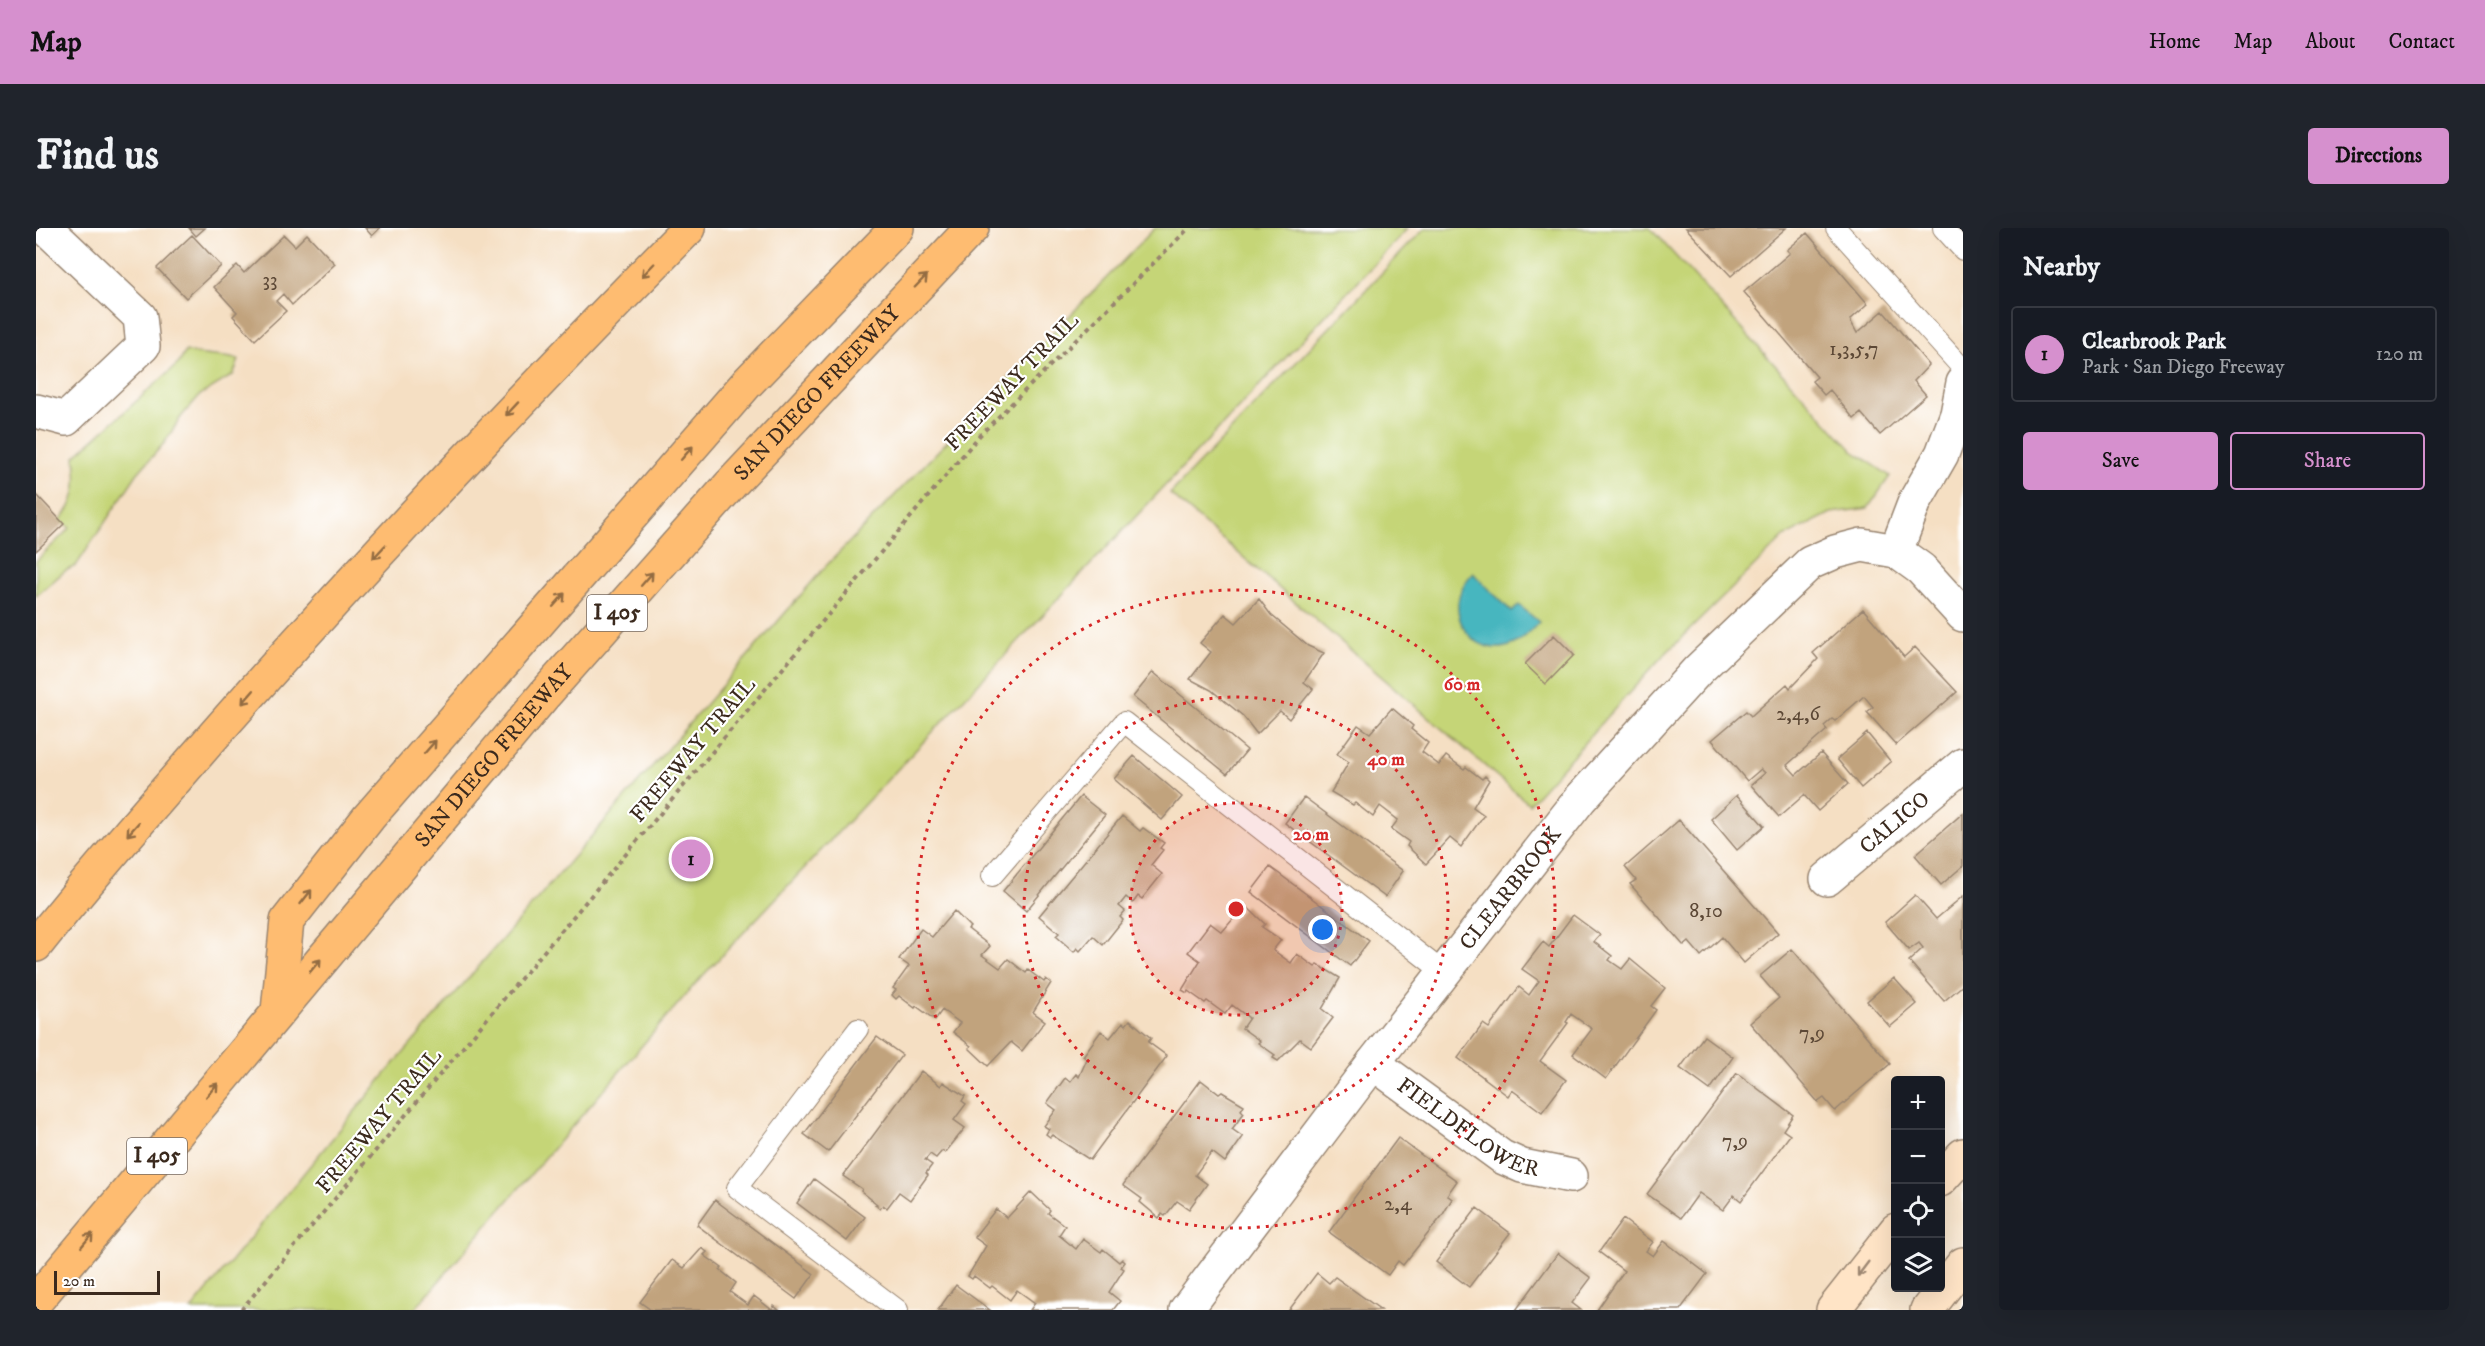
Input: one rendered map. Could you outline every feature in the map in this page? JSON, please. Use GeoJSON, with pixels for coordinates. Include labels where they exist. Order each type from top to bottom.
{"type":"FeatureCollection","features":[{"type":"Feature","properties":{"kind":"highway"},"geometry":{"type":"LineString","coordinates":[[36,945],[156,801],[349,584],[528,392],[689,228]]}},
{"type":"Feature","properties":{"kind":"highway"},"geometry":{"type":"LineString","coordinates":[[278,1011],[287,921],[369,817],[748,382],[897,228]]}},
{"type":"Feature","properties":{"kind":"highway","name":"SAN DIEGO FREEWAY"},"geometry":{"type":"LineString","coordinates":[[36,1301],[545,694],[700,519],[972,228]]}},
{"type":"Feature","properties":{"kind":"main road"},"geometry":{"type":"LineString","coordinates":[[1945,1175],[1963,1155]]}},
{"type":"Feature","properties":{"kind":"main road"},"geometry":{"type":"LineString","coordinates":[[1833,1310],[1891,1236]]}},
{"type":"Feature","properties":{"kind":"main road"},"geometry":{"type":"LineString","coordinates":[[1927,1310],[1963,1264]]}},
{"type":"Feature","properties":{"kind":"street"},"geometry":{"type":"LineString","coordinates":[[36,411],[66,419],[142,346],[140,317],[46,228]]}},
{"type":"Feature","properties":{"kind":"street"},"geometry":{"type":"LineString","coordinates":[[1963,383],[1957,414],[1942,454],[1915,501],[1896,551],[1921,569],[1963,615]]}},
{"type":"Feature","properties":{"kind":"street","name":"CLEARBROOK"},"geometry":{"type":"LineString","coordinates":[[1186,1310],[1443,972],[1581,798],[1698,670],[1810,563],[1835,552],[1862,546],[1896,551]]}},
{"type":"Feature","properties":{"kind":"street","name":"CALICO"},"geometry":{"type":"LineString","coordinates":[[1827,879],[1963,765]]}},
{"type":"Feature","properties":{"kind":"street","name":"FIELDFLOWER"},"geometry":{"type":"LineString","coordinates":[[1373,1063],[1502,1156],[1522,1166],[1571,1176]]}},
{"type":"Feature","properties":{"kind":"lane"},"geometry":{"type":"LineString","coordinates":[[1836,228],[1963,369]]}},
{"type":"Feature","properties":{"kind":"lane"},"geometry":{"type":"LineString","coordinates":[[1943,228],[1963,250]]}},
{"type":"Feature","properties":{"kind":"lane"},"geometry":{"type":"LineString","coordinates":[[992,876],[1124,722],[1443,972]]}},
{"type":"Feature","properties":{"kind":"lane"},"geometry":{"type":"LineString","coordinates":[[858,1029],[738,1188],[898,1310]]}},
{"type":"Feature","properties":{"kind":"path","name":"FREEWAY TRAIL"},"geometry":{"type":"LineString","coordinates":[[241,1310],[980,435],[1189,228]]}},
{"type":"Feature","properties":{"kind":"green space"},"geometry":{"type":"Polygon","coordinates":[[[1155,228],[1408,228],[696,983],[414,1310],[191,1310],[388,1071],[825,567],[1155,228]]]}},
{"type":"Feature","properties":{"kind":"green space"},"geometry":{"type":"Polygon","coordinates":[[[1425,228],[1650,228],[1853,451],[1890,476],[1868,508],[1831,513],[1784,537],[1657,662],[1529,804],[1170,494],[1425,228]]]}},
{"type":"Feature","properties":{"kind":"green space"},"geometry":{"type":"Polygon","coordinates":[[[186,351],[239,360],[233,375],[200,395],[181,417],[165,442],[137,474],[76,566],[65,571],[36,596],[36,561],[70,528],[60,520],[70,506],[75,491],[75,456],[179,363],[186,351]]]}},
{"type":"Feature","properties":{"kind":"water"},"geometry":{"type":"Polygon","coordinates":[[[1473,573],[1512,612],[1519,605],[1539,622],[1518,642],[1500,648],[1486,646],[1474,640],[1465,630],[1459,617],[1458,603],[1462,588],[1473,573]]]}},
{"type":"Feature","properties":{"kind":"building"},"geometry":{"type":"Polygon","coordinates":[[[189,228],[205,228],[196,236],[189,228]]]}},
{"type":"Feature","properties":{"kind":"building"},"geometry":{"type":"Polygon","coordinates":[[[365,228],[380,228],[372,236],[365,228]]]}},
{"type":"Feature","properties":{"kind":"building"},"geometry":{"type":"Polygon","coordinates":[[[1686,228],[1786,228],[1731,276],[1686,228]]]}},
{"type":"Feature","properties":{"kind":"building"},"geometry":{"type":"Polygon","coordinates":[[[1807,233],[1868,304],[1850,320],[1857,333],[1883,311],[1929,365],[1914,381],[1926,395],[1880,435],[1861,413],[1854,419],[1830,390],[1824,395],[1812,381],[1817,377],[1744,292],[1790,253],[1787,250],[1807,233]]]}},
{"type":"Feature","properties":{"kind":"building"},"geometry":{"type":"Polygon","coordinates":[[[307,234],[335,264],[292,305],[283,294],[276,301],[286,311],[255,340],[233,316],[237,312],[214,287],[237,265],[244,273],[284,235],[295,246],[307,234]]]}},
{"type":"Feature","properties":{"kind":"building"},"geometry":{"type":"Polygon","coordinates":[[[192,235],[221,266],[186,298],[157,268],[192,235]]]}},
{"type":"Feature","properties":{"kind":"building"},"geometry":{"type":"Polygon","coordinates":[[[36,494],[64,524],[36,551],[36,494]]]}},
{"type":"Feature","properties":{"kind":"building"},"geometry":{"type":"Polygon","coordinates":[[[1259,599],[1271,615],[1308,646],[1324,653],[1304,682],[1313,689],[1289,719],[1280,711],[1257,734],[1243,716],[1211,690],[1190,679],[1211,652],[1200,643],[1225,614],[1236,623],[1259,599]]]}},
{"type":"Feature","properties":{"kind":"building"},"geometry":{"type":"Polygon","coordinates":[[[1863,609],[1904,657],[1915,647],[1957,692],[1896,745],[1867,712],[1873,707],[1864,696],[1835,721],[1832,719],[1824,726],[1827,730],[1787,765],[1796,775],[1821,753],[1848,784],[1818,811],[1804,795],[1779,817],[1751,785],[1765,773],[1761,769],[1747,781],[1712,740],[1746,711],[1751,716],[1787,684],[1790,688],[1818,659],[1813,653],[1863,609]]]}},
{"type":"Feature","properties":{"kind":"building"},"geometry":{"type":"Polygon","coordinates":[[[1554,635],[1574,655],[1546,684],[1525,664],[1554,635]]]}},
{"type":"Feature","properties":{"kind":"building"},"geometry":{"type":"Polygon","coordinates":[[[1153,672],[1247,750],[1227,774],[1133,697],[1153,672]]]}},
{"type":"Feature","properties":{"kind":"building"},"geometry":{"type":"Polygon","coordinates":[[[1392,708],[1413,726],[1411,729],[1428,743],[1422,752],[1439,765],[1446,756],[1464,769],[1466,767],[1482,779],[1485,776],[1489,780],[1473,807],[1484,815],[1461,847],[1450,838],[1426,864],[1407,846],[1409,842],[1391,829],[1398,820],[1380,806],[1373,817],[1355,803],[1353,805],[1331,792],[1349,762],[1337,754],[1358,725],[1370,733],[1392,708]]]}},
{"type":"Feature","properties":{"kind":"building"},"geometry":{"type":"Polygon","coordinates":[[[1867,733],[1891,762],[1861,788],[1837,759],[1867,733]]]}},
{"type":"Feature","properties":{"kind":"building"},"geometry":{"type":"Polygon","coordinates":[[[1134,756],[1182,797],[1162,820],[1114,779],[1134,756]]]}},
{"type":"Feature","properties":{"kind":"building"},"geometry":{"type":"Polygon","coordinates":[[[1737,795],[1764,826],[1737,850],[1711,819],[1737,795]]]}},
{"type":"Feature","properties":{"kind":"building"},"geometry":{"type":"Polygon","coordinates":[[[1081,796],[1105,815],[1026,911],[1003,891],[1081,796]]]}},
{"type":"Feature","properties":{"kind":"building"},"geometry":{"type":"Polygon","coordinates":[[[1304,797],[1403,871],[1385,897],[1285,823],[1304,797]]]}},
{"type":"Feature","properties":{"kind":"building"},"geometry":{"type":"Polygon","coordinates":[[[1963,813],[1963,866],[1941,885],[1915,855],[1963,813]]]}},
{"type":"Feature","properties":{"kind":"building"},"geometry":{"type":"Polygon","coordinates":[[[1122,816],[1140,831],[1143,828],[1164,843],[1160,848],[1163,850],[1151,865],[1162,874],[1142,899],[1138,896],[1133,903],[1126,897],[1119,906],[1125,911],[1120,917],[1123,920],[1103,945],[1093,936],[1080,951],[1077,948],[1074,952],[1056,936],[1059,933],[1039,916],[1122,816]]]}},
{"type":"Feature","properties":{"kind":"building"},"geometry":{"type":"Polygon","coordinates":[[[1679,820],[1778,933],[1744,963],[1722,937],[1701,956],[1689,942],[1684,946],[1630,884],[1636,880],[1625,867],[1679,820]]]}},
{"type":"Feature","properties":{"kind":"building"},"geometry":{"type":"Polygon","coordinates":[[[1270,867],[1369,941],[1350,966],[1251,892],[1270,867]]]}},
{"type":"Feature","properties":{"kind":"building"},"geometry":{"type":"Polygon","coordinates":[[[1915,895],[1936,919],[1963,896],[1963,985],[1944,1001],[1909,961],[1923,948],[1919,943],[1909,950],[1885,922],[1915,895]]]}},
{"type":"Feature","properties":{"kind":"building"},"geometry":{"type":"Polygon","coordinates":[[[1245,905],[1265,924],[1262,927],[1281,940],[1273,950],[1291,963],[1297,954],[1315,967],[1317,964],[1340,978],[1322,1009],[1333,1018],[1311,1047],[1300,1039],[1278,1061],[1273,1058],[1275,1055],[1258,1043],[1260,1041],[1242,1028],[1249,1018],[1232,1005],[1225,1014],[1207,1001],[1205,1003],[1188,991],[1187,993],[1182,990],[1200,961],[1188,952],[1210,923],[1222,932],[1245,905]]]}},
{"type":"Feature","properties":{"kind":"building"},"geometry":{"type":"Polygon","coordinates":[[[954,911],[970,927],[968,929],[990,946],[982,955],[1000,968],[1008,959],[1026,973],[1028,970],[1044,982],[1046,979],[1051,983],[1033,1012],[1045,1021],[1022,1051],[1011,1042],[988,1066],[969,1048],[971,1046],[953,1032],[960,1023],[942,1010],[935,1020],[899,996],[896,999],[892,995],[896,990],[893,988],[909,966],[899,959],[921,929],[932,937],[954,911]]]}},
{"type":"Feature","properties":{"kind":"building"},"geometry":{"type":"Polygon","coordinates":[[[1573,915],[1600,935],[1594,942],[1612,956],[1609,960],[1622,969],[1630,959],[1665,988],[1651,1006],[1656,1010],[1606,1079],[1573,1054],[1592,1029],[1571,1014],[1566,1022],[1568,1023],[1540,1061],[1566,1080],[1542,1112],[1512,1090],[1508,1096],[1458,1058],[1483,1024],[1489,1028],[1519,987],[1529,995],[1539,981],[1522,969],[1543,942],[1549,947],[1573,915]]]}},
{"type":"Feature","properties":{"kind":"building"},"geometry":{"type":"Polygon","coordinates":[[[1792,949],[1890,1064],[1835,1111],[1824,1098],[1818,1102],[1750,1023],[1779,998],[1760,976],[1792,949]]]}},
{"type":"Feature","properties":{"kind":"building"},"geometry":{"type":"Polygon","coordinates":[[[1894,978],[1917,1004],[1890,1027],[1867,1001],[1894,978]]]}},
{"type":"Feature","properties":{"kind":"building"},"geometry":{"type":"Polygon","coordinates":[[[1130,1020],[1151,1038],[1148,1042],[1167,1056],[1090,1160],[1052,1135],[1050,1137],[1046,1134],[1049,1129],[1044,1126],[1056,1110],[1047,1103],[1065,1078],[1070,1082],[1076,1074],[1079,1077],[1087,1059],[1083,1056],[1101,1031],[1110,1038],[1123,1022],[1126,1025],[1130,1020]]]}},
{"type":"Feature","properties":{"kind":"building"},"geometry":{"type":"Polygon","coordinates":[[[1704,1036],[1733,1057],[1710,1090],[1680,1068],[1704,1036]]]}},
{"type":"Feature","properties":{"kind":"building"},"geometry":{"type":"Polygon","coordinates":[[[877,1037],[902,1055],[828,1152],[804,1134],[877,1037]]]}},
{"type":"Feature","properties":{"kind":"building"},"geometry":{"type":"Polygon","coordinates":[[[921,1071],[941,1086],[943,1082],[965,1096],[962,1101],[966,1104],[954,1120],[965,1128],[945,1153],[942,1151],[936,1158],[930,1154],[925,1160],[932,1165],[926,1173],[928,1175],[910,1200],[899,1192],[887,1208],[883,1205],[880,1209],[861,1191],[862,1189],[843,1176],[921,1071]]]}},
{"type":"Feature","properties":{"kind":"building"},"geometry":{"type":"Polygon","coordinates":[[[1737,1073],[1793,1115],[1783,1130],[1790,1135],[1741,1201],[1734,1195],[1723,1210],[1699,1193],[1681,1218],[1647,1194],[1737,1073]]]}},
{"type":"Feature","properties":{"kind":"building"},"geometry":{"type":"Polygon","coordinates":[[[1201,1080],[1219,1094],[1222,1092],[1244,1105],[1241,1110],[1244,1113],[1232,1129],[1243,1137],[1225,1162],[1212,1152],[1195,1175],[1207,1184],[1189,1209],[1177,1201],[1165,1216],[1162,1214],[1159,1218],[1140,1202],[1142,1199],[1123,1185],[1201,1080]]]}},
{"type":"Feature","properties":{"kind":"building"},"geometry":{"type":"Polygon","coordinates":[[[1398,1138],[1457,1181],[1447,1195],[1452,1199],[1442,1216],[1403,1265],[1398,1261],[1388,1275],[1329,1232],[1398,1138]]]}},
{"type":"Feature","properties":{"kind":"building"},"geometry":{"type":"Polygon","coordinates":[[[814,1179],[865,1217],[847,1241],[797,1203],[814,1179]]]}},
{"type":"Feature","properties":{"kind":"building"},"geometry":{"type":"Polygon","coordinates":[[[1031,1192],[1050,1210],[1048,1213],[1065,1226],[1059,1235],[1076,1249],[1083,1239],[1101,1252],[1103,1249],[1119,1262],[1122,1259],[1125,1262],[1121,1267],[1124,1269],[1109,1292],[1120,1301],[1113,1310],[1030,1310],[1035,1303],[1017,1290],[1010,1300],[992,1286],[990,1288],[974,1276],[972,1279],[968,1276],[986,1246],[974,1237],[996,1209],[1007,1218],[1031,1192]]]}},
{"type":"Feature","properties":{"kind":"building"},"geometry":{"type":"Polygon","coordinates":[[[715,1200],[814,1274],[796,1299],[697,1225],[715,1200]]]}},
{"type":"Feature","properties":{"kind":"building"},"geometry":{"type":"Polygon","coordinates":[[[1477,1208],[1510,1233],[1469,1287],[1436,1262],[1477,1208]]]}},
{"type":"Feature","properties":{"kind":"building"},"geometry":{"type":"Polygon","coordinates":[[[1623,1219],[1653,1242],[1646,1251],[1653,1256],[1664,1241],[1707,1274],[1680,1310],[1597,1310],[1624,1271],[1599,1252],[1623,1219]]]}},
{"type":"Feature","properties":{"kind":"building"},"geometry":{"type":"Polygon","coordinates":[[[702,1248],[707,1252],[704,1255],[722,1268],[720,1270],[736,1283],[730,1292],[748,1305],[754,1296],[772,1310],[651,1310],[640,1302],[672,1260],[684,1268],[702,1248]]]}},
{"type":"Feature","properties":{"kind":"building"},"geometry":{"type":"Polygon","coordinates":[[[1558,1253],[1591,1278],[1572,1303],[1581,1310],[1516,1310],[1558,1253]]]}},
{"type":"Feature","properties":{"kind":"building"},"geometry":{"type":"Polygon","coordinates":[[[1317,1273],[1329,1283],[1335,1277],[1381,1310],[1289,1310],[1317,1273]]]}},
{"type":"Feature","properties":{"kind":"building"},"geometry":{"type":"Polygon","coordinates":[[[956,1285],[990,1310],[938,1310],[956,1285]]]}},
{"type":"Feature","properties":{"kind":"place","name":"Clearbrook Park"},"geometry":{"type":"Point","coordinates":[691,859]}}]}
